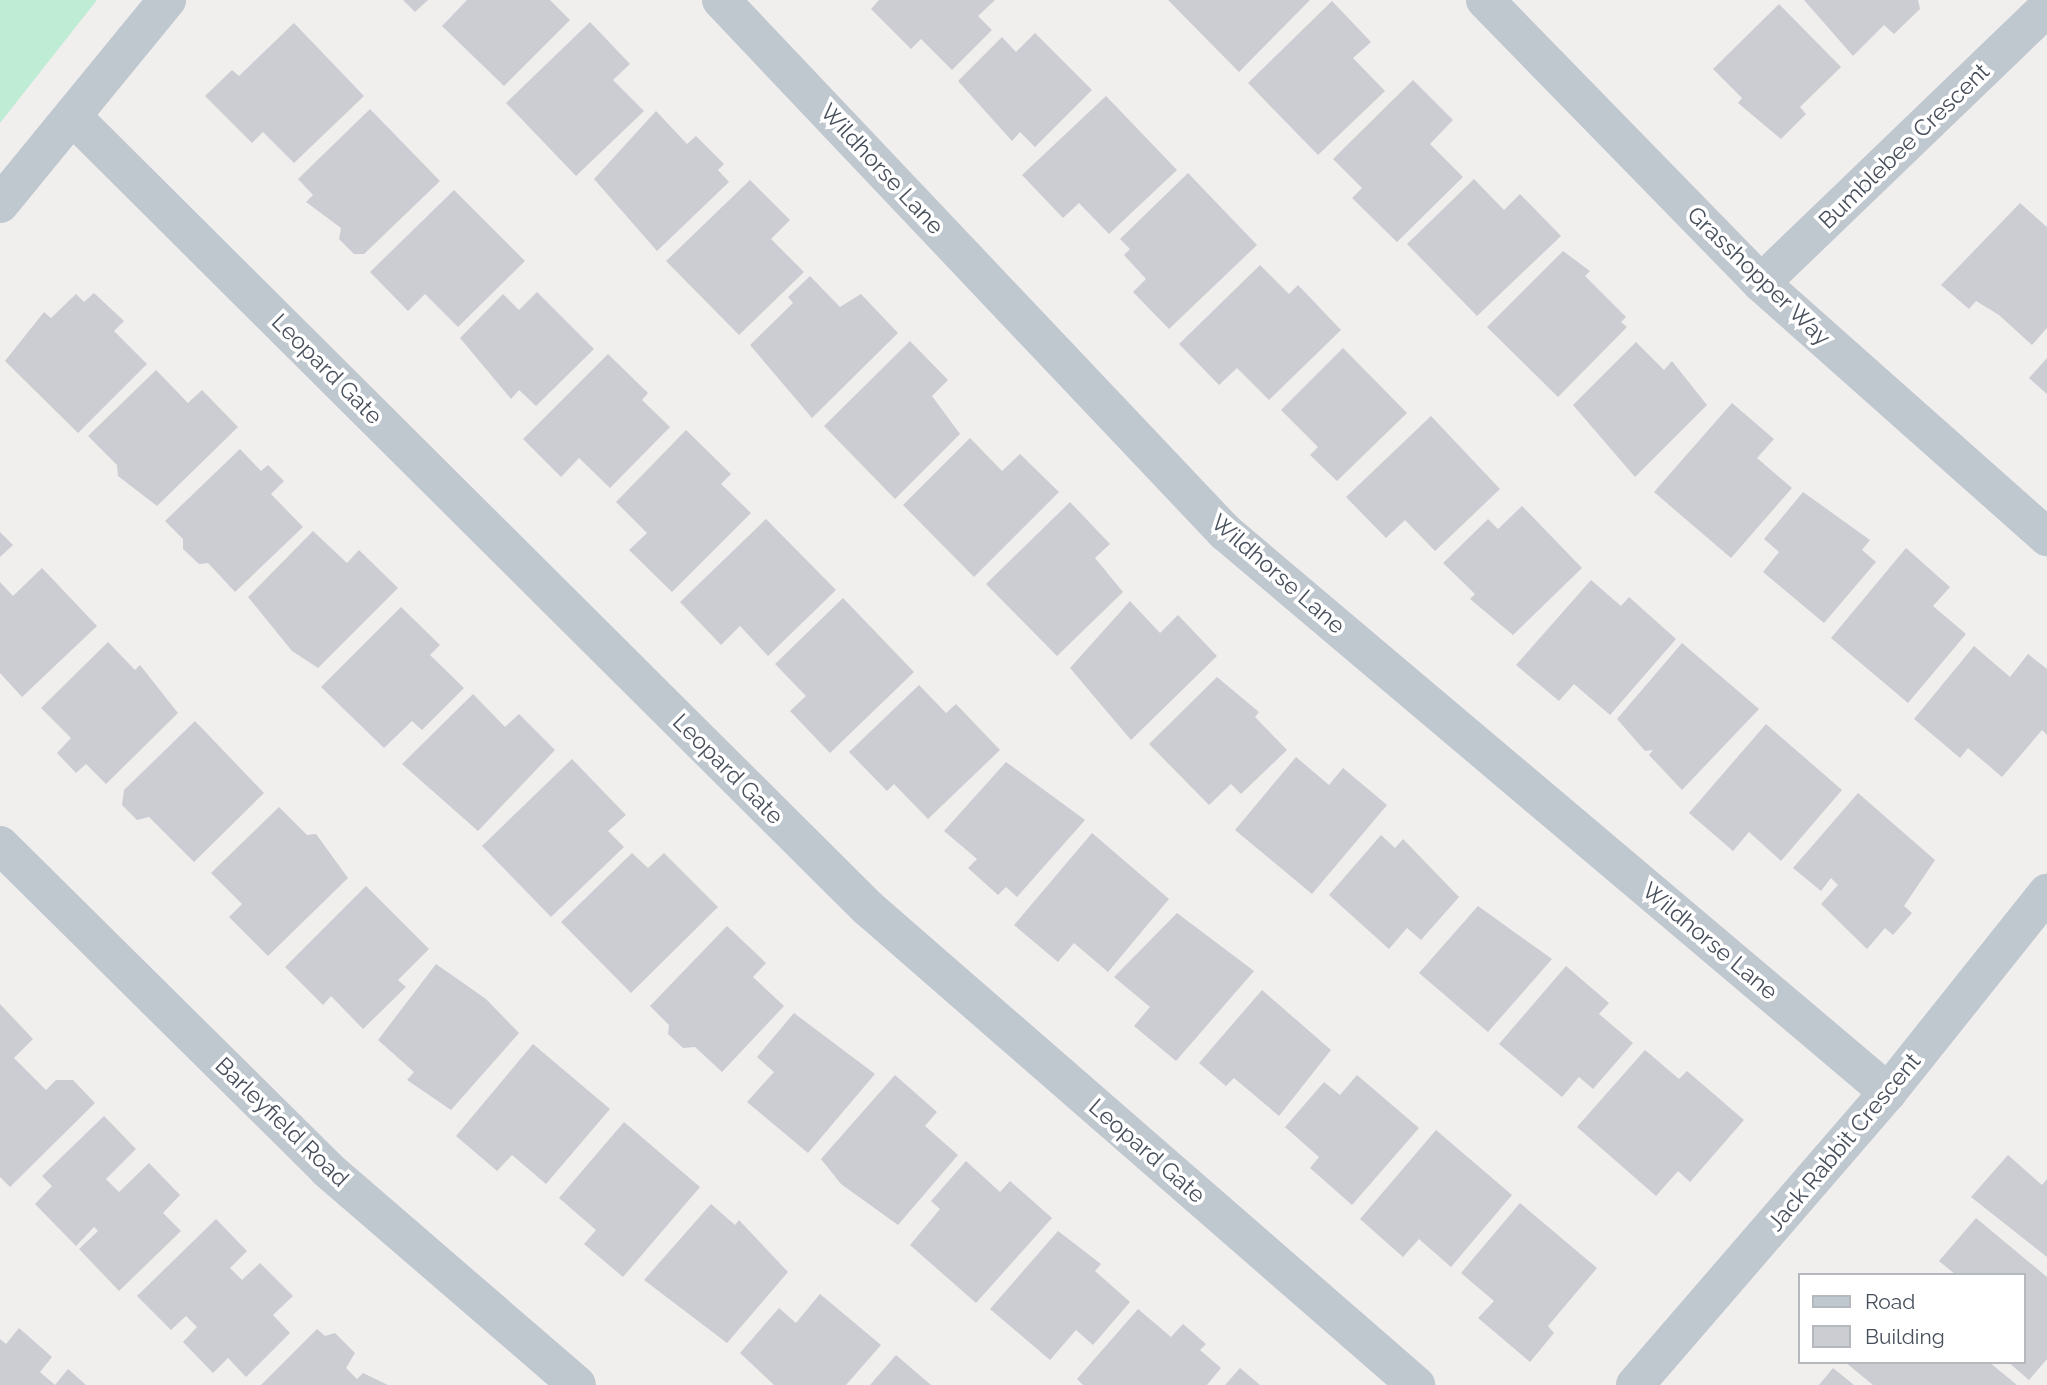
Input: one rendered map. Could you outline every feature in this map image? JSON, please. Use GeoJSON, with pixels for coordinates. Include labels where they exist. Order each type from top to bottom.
{"type":"FeatureCollection","features":[{"type":"Feature","properties":{"kind":"street"},"geometry":{"type":"LineString","coordinates":[[0,204],[74,118],[167,0]]}},
{"type":"Feature","properties":{"kind":"street","name":"Wildhorse Lane"},"geometry":{"type":"LineString","coordinates":[[721,0],[1225,532],[1888,1092]]}},
{"type":"Feature","properties":{"kind":"street","name":"Grasshopper Way"},"geometry":{"type":"LineString","coordinates":[[1485,0],[1761,284],[2047,537]]}},
{"type":"Feature","properties":{"kind":"street","name":"Bumblebee Crescent"},"geometry":{"type":"LineString","coordinates":[[1761,284],[2047,8]]}},
{"type":"Feature","properties":{"kind":"street","name":"Leopard Gate"},"geometry":{"type":"LineString","coordinates":[[74,118],[868,908],[1416,1385]]}},
{"type":"Feature","properties":{"kind":"street","name":"Barleyfield Road"},"geometry":{"type":"LineString","coordinates":[[0,845],[327,1169],[577,1385]]}},
{"type":"Feature","properties":{"kind":"street","name":"Jack Rabbit Crescent"},"geometry":{"type":"LineString","coordinates":[[1635,1385],[1888,1092],[2047,893]]}},
{"type":"Feature","properties":{"kind":"green space"},"geometry":{"type":"Polygon","coordinates":[[[0,0],[97,0],[0,123],[0,0]]]}},
{"type":"Feature","properties":{"kind":"building"},"geometry":{"type":"Polygon","coordinates":[[[403,0],[428,0],[415,12],[403,0]]]}},
{"type":"Feature","properties":{"kind":"building"},"geometry":{"type":"Polygon","coordinates":[[[467,0],[550,0],[570,20],[504,86],[442,26],[467,0]]]}},
{"type":"Feature","properties":{"kind":"building"},"geometry":{"type":"Polygon","coordinates":[[[879,0],[995,0],[978,16],[992,30],[952,70],[921,39],[911,49],[871,9],[879,0]]]}},
{"type":"Feature","properties":{"kind":"building"},"geometry":{"type":"Polygon","coordinates":[[[1168,0],[1310,0],[1239,72],[1168,0]]]}},
{"type":"Feature","properties":{"kind":"building"},"geometry":{"type":"Polygon","coordinates":[[[1804,0],[1918,0],[1920,9],[1894,34],[1884,25],[1853,56],[1804,0]]]}},
{"type":"Feature","properties":{"kind":"building"},"geometry":{"type":"Polygon","coordinates":[[[1332,1],[1371,42],[1353,58],[1385,91],[1318,155],[1248,83],[1332,1]]]}},
{"type":"Feature","properties":{"kind":"building"},"geometry":{"type":"Polygon","coordinates":[[[1779,4],[1841,67],[1800,107],[1806,114],[1781,139],[1738,103],[1742,98],[1713,69],[1779,4]]]}},
{"type":"Feature","properties":{"kind":"building"},"geometry":{"type":"Polygon","coordinates":[[[590,22],[630,64],[613,80],[644,111],[576,176],[506,103],[590,22]]]}},
{"type":"Feature","properties":{"kind":"building"},"geometry":{"type":"Polygon","coordinates":[[[294,23],[364,96],[294,163],[263,132],[252,143],[205,96],[232,70],[239,76],[294,23]]]}},
{"type":"Feature","properties":{"kind":"building"},"geometry":{"type":"Polygon","coordinates":[[[1035,33],[1092,90],[1035,147],[1020,132],[1012,141],[958,81],[1002,37],[1016,52],[1035,33]]]}},
{"type":"Feature","properties":{"kind":"building"},"geometry":{"type":"Polygon","coordinates":[[[1413,80],[1453,120],[1430,144],[1463,177],[1397,242],[1352,198],[1362,188],[1333,159],[1413,80]]]}},
{"type":"Feature","properties":{"kind":"building"},"geometry":{"type":"Polygon","coordinates":[[[1106,96],[1177,170],[1109,234],[1079,203],[1063,218],[1022,175],[1106,96]]]}},
{"type":"Feature","properties":{"kind":"building"},"geometry":{"type":"Polygon","coordinates":[[[370,109],[440,181],[364,254],[354,254],[339,239],[341,228],[306,202],[313,195],[298,179],[370,109]]]}},
{"type":"Feature","properties":{"kind":"building"},"geometry":{"type":"Polygon","coordinates":[[[656,111],[687,144],[696,136],[724,164],[718,170],[729,182],[657,251],[594,179],[656,111]]]}},
{"type":"Feature","properties":{"kind":"building"},"geometry":{"type":"Polygon","coordinates":[[[1188,173],[1257,245],[1169,329],[1133,292],[1146,279],[1124,255],[1130,249],[1120,239],[1188,173]]]}},
{"type":"Feature","properties":{"kind":"building"},"geometry":{"type":"Polygon","coordinates":[[[1474,179],[1504,210],[1520,194],[1561,236],[1477,316],[1407,244],[1474,179]]]}},
{"type":"Feature","properties":{"kind":"building"},"geometry":{"type":"Polygon","coordinates":[[[750,180],[790,220],[771,239],[804,272],[739,335],[666,261],[750,180]]]}},
{"type":"Feature","properties":{"kind":"building"},"geometry":{"type":"Polygon","coordinates":[[[454,190],[525,261],[458,327],[425,294],[408,311],[370,272],[454,190]]]}},
{"type":"Feature","properties":{"kind":"building"},"geometry":{"type":"Polygon","coordinates":[[[2020,203],[2047,227],[2047,328],[2032,345],[1999,315],[1976,301],[1969,309],[1941,285],[2020,203]]]}},
{"type":"Feature","properties":{"kind":"building"},"geometry":{"type":"Polygon","coordinates":[[[1563,251],[1590,271],[1585,276],[1626,317],[1621,322],[1627,327],[1558,397],[1487,327],[1563,251]]]}},
{"type":"Feature","properties":{"kind":"building"},"geometry":{"type":"Polygon","coordinates":[[[1260,265],[1289,294],[1298,285],[1341,330],[1269,400],[1237,368],[1219,385],[1179,344],[1260,265]]]}},
{"type":"Feature","properties":{"kind":"building"},"geometry":{"type":"Polygon","coordinates":[[[810,276],[840,307],[861,294],[898,333],[812,418],[750,345],[793,303],[788,297],[810,276]]]}},
{"type":"Feature","properties":{"kind":"building"},"geometry":{"type":"Polygon","coordinates":[[[537,292],[594,349],[536,406],[519,390],[511,399],[460,338],[503,294],[519,310],[537,292]]]}},
{"type":"Feature","properties":{"kind":"building"},"geometry":{"type":"Polygon","coordinates":[[[94,293],[124,321],[114,331],[147,364],[78,433],[5,361],[44,312],[51,318],[76,294],[84,302],[94,293]]]}},
{"type":"Feature","properties":{"kind":"building"},"geometry":{"type":"Polygon","coordinates":[[[910,341],[948,380],[932,396],[960,434],[895,499],[824,426],[910,341]]]}},
{"type":"Feature","properties":{"kind":"building"},"geometry":{"type":"Polygon","coordinates":[[[1636,342],[1664,370],[1672,361],[1707,405],[1635,477],[1573,405],[1636,342]]]}},
{"type":"Feature","properties":{"kind":"building"},"geometry":{"type":"Polygon","coordinates":[[[1343,348],[1407,413],[1337,481],[1310,455],[1318,447],[1281,410],[1343,348]]]}},
{"type":"Feature","properties":{"kind":"building"},"geometry":{"type":"Polygon","coordinates":[[[608,354],[648,393],[642,400],[670,427],[610,488],[579,458],[561,477],[523,439],[608,354]]]}},
{"type":"Feature","properties":{"kind":"building"},"geometry":{"type":"Polygon","coordinates":[[[2047,358],[2047,394],[2029,378],[2047,358]]]}},
{"type":"Feature","properties":{"kind":"building"},"geometry":{"type":"Polygon","coordinates":[[[156,370],[188,403],[202,390],[238,427],[157,506],[118,476],[117,465],[88,436],[156,370]]]}},
{"type":"Feature","properties":{"kind":"building"},"geometry":{"type":"Polygon","coordinates":[[[1732,403],[1774,439],[1757,458],[1792,488],[1731,558],[1654,492],[1732,403]]]}},
{"type":"Feature","properties":{"kind":"building"},"geometry":{"type":"Polygon","coordinates":[[[1431,416],[1500,489],[1435,551],[1405,520],[1386,538],[1346,497],[1431,416]]]}},
{"type":"Feature","properties":{"kind":"building"},"geometry":{"type":"Polygon","coordinates":[[[686,430],[731,474],[721,484],[751,513],[672,592],[629,550],[647,533],[616,502],[686,430]]]}},
{"type":"Feature","properties":{"kind":"building"},"geometry":{"type":"Polygon","coordinates":[[[970,438],[1002,471],[1020,454],[1059,492],[974,577],[903,505],[970,438]]]}},
{"type":"Feature","properties":{"kind":"building"},"geometry":{"type":"Polygon","coordinates":[[[240,449],[261,471],[268,465],[284,481],[271,494],[303,527],[235,592],[208,563],[199,564],[183,549],[183,539],[165,521],[240,449]]]}},
{"type":"Feature","properties":{"kind":"building"},"geometry":{"type":"Polygon","coordinates":[[[1803,492],[1870,540],[1862,550],[1876,562],[1824,623],[1763,572],[1779,552],[1764,539],[1803,492]]]}},
{"type":"Feature","properties":{"kind":"building"},"geometry":{"type":"Polygon","coordinates":[[[1070,502],[1110,544],[1095,558],[1123,592],[1057,656],[986,584],[1070,502]]]}},
{"type":"Feature","properties":{"kind":"building"},"geometry":{"type":"Polygon","coordinates":[[[1522,506],[1582,568],[1513,635],[1470,599],[1475,594],[1443,563],[1488,519],[1498,529],[1522,506]]]}},
{"type":"Feature","properties":{"kind":"building"},"geometry":{"type":"Polygon","coordinates":[[[766,519],[836,590],[768,656],[740,626],[721,645],[680,602],[766,519]]]}},
{"type":"Feature","properties":{"kind":"building"},"geometry":{"type":"Polygon","coordinates":[[[313,531],[347,563],[359,550],[398,588],[318,668],[292,651],[248,597],[313,531]]]}},
{"type":"Feature","properties":{"kind":"building"},"geometry":{"type":"Polygon","coordinates":[[[0,532],[13,545],[0,557],[0,532]]]}},
{"type":"Feature","properties":{"kind":"building"},"geometry":{"type":"Polygon","coordinates":[[[1906,548],[1950,587],[1933,606],[1966,634],[1908,703],[1831,638],[1906,548]]]}},
{"type":"Feature","properties":{"kind":"building"},"geometry":{"type":"Polygon","coordinates":[[[42,568],[97,626],[22,697],[0,673],[0,582],[13,596],[42,568]]]}},
{"type":"Feature","properties":{"kind":"building"},"geometry":{"type":"Polygon","coordinates":[[[1591,580],[1621,606],[1629,597],[1676,639],[1610,715],[1574,684],[1559,701],[1516,665],[1591,580]]]}},
{"type":"Feature","properties":{"kind":"building"},"geometry":{"type":"Polygon","coordinates":[[[843,598],[914,672],[830,753],[790,711],[806,696],[775,664],[843,598]]]}},
{"type":"Feature","properties":{"kind":"building"},"geometry":{"type":"Polygon","coordinates":[[[1130,601],[1160,633],[1178,615],[1217,656],[1131,740],[1070,668],[1130,601]]]}},
{"type":"Feature","properties":{"kind":"building"},"geometry":{"type":"Polygon","coordinates":[[[401,607],[440,645],[430,655],[464,688],[422,730],[412,721],[384,748],[321,687],[401,607]]]}},
{"type":"Feature","properties":{"kind":"building"},"geometry":{"type":"Polygon","coordinates":[[[108,642],[135,670],[140,665],[178,713],[106,784],[86,764],[76,773],[57,753],[71,738],[41,708],[108,642]]]}},
{"type":"Feature","properties":{"kind":"building"},"geometry":{"type":"Polygon","coordinates":[[[1682,643],[1759,709],[1682,790],[1649,755],[1653,750],[1645,751],[1617,719],[1682,643]]]}},
{"type":"Feature","properties":{"kind":"building"},"geometry":{"type":"Polygon","coordinates":[[[1974,646],[2010,677],[2028,654],[2047,669],[2047,735],[2042,730],[2002,777],[1968,748],[1960,758],[1914,719],[1974,646]]]}},
{"type":"Feature","properties":{"kind":"building"},"geometry":{"type":"Polygon","coordinates":[[[1217,677],[1259,712],[1255,717],[1287,750],[1241,794],[1231,784],[1209,805],[1149,744],[1217,677]]]}},
{"type":"Feature","properties":{"kind":"building"},"geometry":{"type":"Polygon","coordinates":[[[919,685],[946,713],[956,704],[1000,750],[928,819],[894,784],[887,791],[849,752],[919,685]]]}},
{"type":"Feature","properties":{"kind":"building"},"geometry":{"type":"Polygon","coordinates":[[[473,694],[505,727],[519,714],[555,750],[478,831],[402,764],[473,694]]]}},
{"type":"Feature","properties":{"kind":"building"},"geometry":{"type":"Polygon","coordinates":[[[195,721],[264,793],[194,862],[149,817],[137,820],[122,805],[124,790],[195,721]]]}},
{"type":"Feature","properties":{"kind":"building"},"geometry":{"type":"Polygon","coordinates":[[[1766,724],[1842,790],[1781,861],[1749,832],[1733,851],[1689,813],[1766,724]]]}},
{"type":"Feature","properties":{"kind":"building"},"geometry":{"type":"Polygon","coordinates":[[[1296,757],[1329,785],[1343,768],[1387,805],[1312,894],[1235,830],[1296,757]]]}},
{"type":"Feature","properties":{"kind":"building"},"geometry":{"type":"Polygon","coordinates":[[[572,759],[626,815],[608,831],[624,847],[551,917],[482,846],[572,759]]]}},
{"type":"Feature","properties":{"kind":"building"},"geometry":{"type":"Polygon","coordinates":[[[1006,762],[1085,820],[1017,897],[1006,887],[998,895],[968,868],[977,859],[944,831],[1006,762]]]}},
{"type":"Feature","properties":{"kind":"building"},"geometry":{"type":"Polygon","coordinates":[[[1858,793],[1935,860],[1904,906],[1912,913],[1893,935],[1885,928],[1867,949],[1821,904],[1838,885],[1831,878],[1821,891],[1793,868],[1858,793]]]}},
{"type":"Feature","properties":{"kind":"building"},"geometry":{"type":"Polygon","coordinates":[[[279,807],[307,835],[316,834],[348,878],[268,956],[229,917],[242,904],[211,873],[279,807]]]}},
{"type":"Feature","properties":{"kind":"building"},"geometry":{"type":"Polygon","coordinates":[[[1092,833],[1169,899],[1108,972],[1074,943],[1058,962],[1014,925],[1092,833]]]}},
{"type":"Feature","properties":{"kind":"building"},"geometry":{"type":"Polygon","coordinates":[[[1381,835],[1395,848],[1403,839],[1459,897],[1421,940],[1407,928],[1389,949],[1329,895],[1381,835]]]}},
{"type":"Feature","properties":{"kind":"building"},"geometry":{"type":"Polygon","coordinates":[[[632,853],[648,868],[664,853],[718,907],[631,993],[561,922],[632,853]]]}},
{"type":"Feature","properties":{"kind":"building"},"geometry":{"type":"Polygon","coordinates":[[[366,886],[429,949],[398,980],[406,987],[363,1029],[331,996],[323,1005],[285,967],[366,886]]]}},
{"type":"Feature","properties":{"kind":"building"},"geometry":{"type":"Polygon","coordinates":[[[1478,906],[1552,959],[1488,1032],[1419,973],[1478,906]]]}},
{"type":"Feature","properties":{"kind":"building"},"geometry":{"type":"Polygon","coordinates":[[[1177,913],[1254,971],[1176,1061],[1134,1026],[1150,1007],[1114,977],[1177,913]]]}},
{"type":"Feature","properties":{"kind":"building"},"geometry":{"type":"Polygon","coordinates":[[[727,926],[766,963],[753,977],[784,1006],[722,1072],[695,1047],[683,1048],[668,1034],[669,1025],[650,1006],[727,926]]]}},
{"type":"Feature","properties":{"kind":"building"},"geometry":{"type":"Polygon","coordinates":[[[436,964],[486,999],[519,1033],[451,1110],[407,1080],[414,1072],[378,1040],[436,964]]]}},
{"type":"Feature","properties":{"kind":"building"},"geometry":{"type":"Polygon","coordinates":[[[1566,966],[1609,1003],[1599,1014],[1633,1043],[1593,1089],[1579,1077],[1562,1097],[1499,1044],[1566,966]]]}},
{"type":"Feature","properties":{"kind":"building"},"geometry":{"type":"Polygon","coordinates":[[[1262,990],[1331,1050],[1279,1116],[1234,1078],[1226,1086],[1199,1063],[1262,990]]]}},
{"type":"Feature","properties":{"kind":"building"},"geometry":{"type":"Polygon","coordinates":[[[0,1004],[33,1039],[14,1058],[46,1090],[56,1080],[73,1080],[95,1103],[10,1187],[0,1177],[0,1004]]]}},
{"type":"Feature","properties":{"kind":"building"},"geometry":{"type":"Polygon","coordinates":[[[794,1013],[875,1074],[808,1153],[747,1102],[774,1072],[757,1057],[794,1013]]]}},
{"type":"Feature","properties":{"kind":"building"},"geometry":{"type":"Polygon","coordinates":[[[533,1044],[610,1109],[546,1184],[512,1155],[497,1171],[456,1136],[533,1044]]]}},
{"type":"Feature","properties":{"kind":"building"},"geometry":{"type":"Polygon","coordinates":[[[1645,1050],[1679,1079],[1687,1071],[1744,1120],[1690,1182],[1678,1171],[1656,1196],[1577,1127],[1645,1050]]]}},
{"type":"Feature","properties":{"kind":"building"},"geometry":{"type":"Polygon","coordinates":[[[895,1075],[937,1112],[925,1126],[958,1155],[898,1225],[841,1184],[821,1159],[895,1075]]]}},
{"type":"Feature","properties":{"kind":"building"},"geometry":{"type":"Polygon","coordinates":[[[1357,1075],[1419,1128],[1352,1205],[1310,1168],[1319,1157],[1285,1127],[1324,1082],[1340,1095],[1357,1075]]]}},
{"type":"Feature","properties":{"kind":"building"},"geometry":{"type":"Polygon","coordinates":[[[104,1116],[136,1149],[106,1179],[119,1192],[149,1163],[180,1195],[163,1213],[181,1231],[119,1291],[79,1249],[98,1231],[94,1227],[76,1246],[35,1204],[52,1186],[42,1176],[104,1116]]]}},
{"type":"Feature","properties":{"kind":"building"},"geometry":{"type":"Polygon","coordinates":[[[624,1122],[700,1187],[623,1277],[584,1244],[596,1230],[559,1198],[624,1122]]]}},
{"type":"Feature","properties":{"kind":"building"},"geometry":{"type":"Polygon","coordinates":[[[1436,1130],[1512,1195],[1451,1267],[1419,1239],[1403,1257],[1360,1219],[1436,1130]]]}},
{"type":"Feature","properties":{"kind":"building"},"geometry":{"type":"Polygon","coordinates":[[[2008,1155],[2042,1185],[2047,1179],[2047,1257],[1971,1197],[2008,1155]]]}},
{"type":"Feature","properties":{"kind":"building"},"geometry":{"type":"Polygon","coordinates":[[[966,1161],[1000,1192],[1010,1181],[1052,1218],[976,1303],[910,1245],[940,1209],[931,1201],[966,1161]]]}},
{"type":"Feature","properties":{"kind":"building"},"geometry":{"type":"Polygon","coordinates":[[[1520,1203],[1597,1268],[1548,1326],[1554,1333],[1530,1362],[1478,1318],[1494,1301],[1461,1273],[1520,1203]]]}},
{"type":"Feature","properties":{"kind":"building"},"geometry":{"type":"Polygon","coordinates":[[[711,1204],[735,1225],[739,1220],[788,1272],[727,1343],[644,1280],[711,1204]]]}},
{"type":"Feature","properties":{"kind":"building"},"geometry":{"type":"Polygon","coordinates":[[[1976,1218],[2047,1277],[2047,1359],[2029,1380],[2010,1364],[2026,1364],[2026,1273],[1954,1273],[1939,1261],[1976,1218]]]}},
{"type":"Feature","properties":{"kind":"building"},"geometry":{"type":"Polygon","coordinates":[[[216,1219],[247,1251],[230,1268],[242,1280],[260,1263],[293,1296],[273,1315],[290,1333],[246,1377],[228,1358],[213,1373],[183,1342],[197,1327],[186,1316],[171,1330],[137,1296],[216,1219]]]}},
{"type":"Feature","properties":{"kind":"building"},"geometry":{"type":"Polygon","coordinates":[[[1058,1231],[1101,1264],[1095,1271],[1130,1302],[1093,1345],[1076,1330],[1050,1360],[990,1309],[1058,1231]]]}},
{"type":"Feature","properties":{"kind":"building"},"geometry":{"type":"Polygon","coordinates":[[[820,1294],[881,1345],[846,1385],[774,1385],[740,1353],[779,1308],[796,1323],[820,1294]]]}},
{"type":"Feature","properties":{"kind":"building"},"geometry":{"type":"Polygon","coordinates":[[[1138,1309],[1171,1337],[1183,1324],[1206,1344],[1200,1350],[1221,1368],[1207,1385],[1083,1385],[1077,1379],[1138,1309]]]}},
{"type":"Feature","properties":{"kind":"building"},"geometry":{"type":"Polygon","coordinates":[[[19,1328],[52,1357],[40,1372],[55,1385],[0,1385],[0,1339],[6,1344],[19,1328]]]}},
{"type":"Feature","properties":{"kind":"building"},"geometry":{"type":"Polygon","coordinates":[[[317,1329],[325,1336],[335,1333],[355,1353],[346,1368],[357,1379],[363,1373],[388,1385],[261,1385],[317,1329]]]}},
{"type":"Feature","properties":{"kind":"building"},"geometry":{"type":"Polygon","coordinates":[[[896,1355],[931,1385],[870,1385],[896,1355]]]}},
{"type":"Feature","properties":{"kind":"building"},"geometry":{"type":"Polygon","coordinates":[[[1847,1364],[1991,1364],[2017,1385],[1873,1385],[1847,1364]]]}},
{"type":"Feature","properties":{"kind":"building"},"geometry":{"type":"Polygon","coordinates":[[[1240,1368],[1260,1385],[1225,1385],[1240,1368]]]}},
{"type":"Feature","properties":{"kind":"building"},"geometry":{"type":"Polygon","coordinates":[[[1833,1368],[1854,1385],[1819,1385],[1833,1368]]]}},
{"type":"Feature","properties":{"kind":"building"},"geometry":{"type":"Polygon","coordinates":[[[68,1369],[86,1385],[55,1385],[68,1369]]]}}]}
